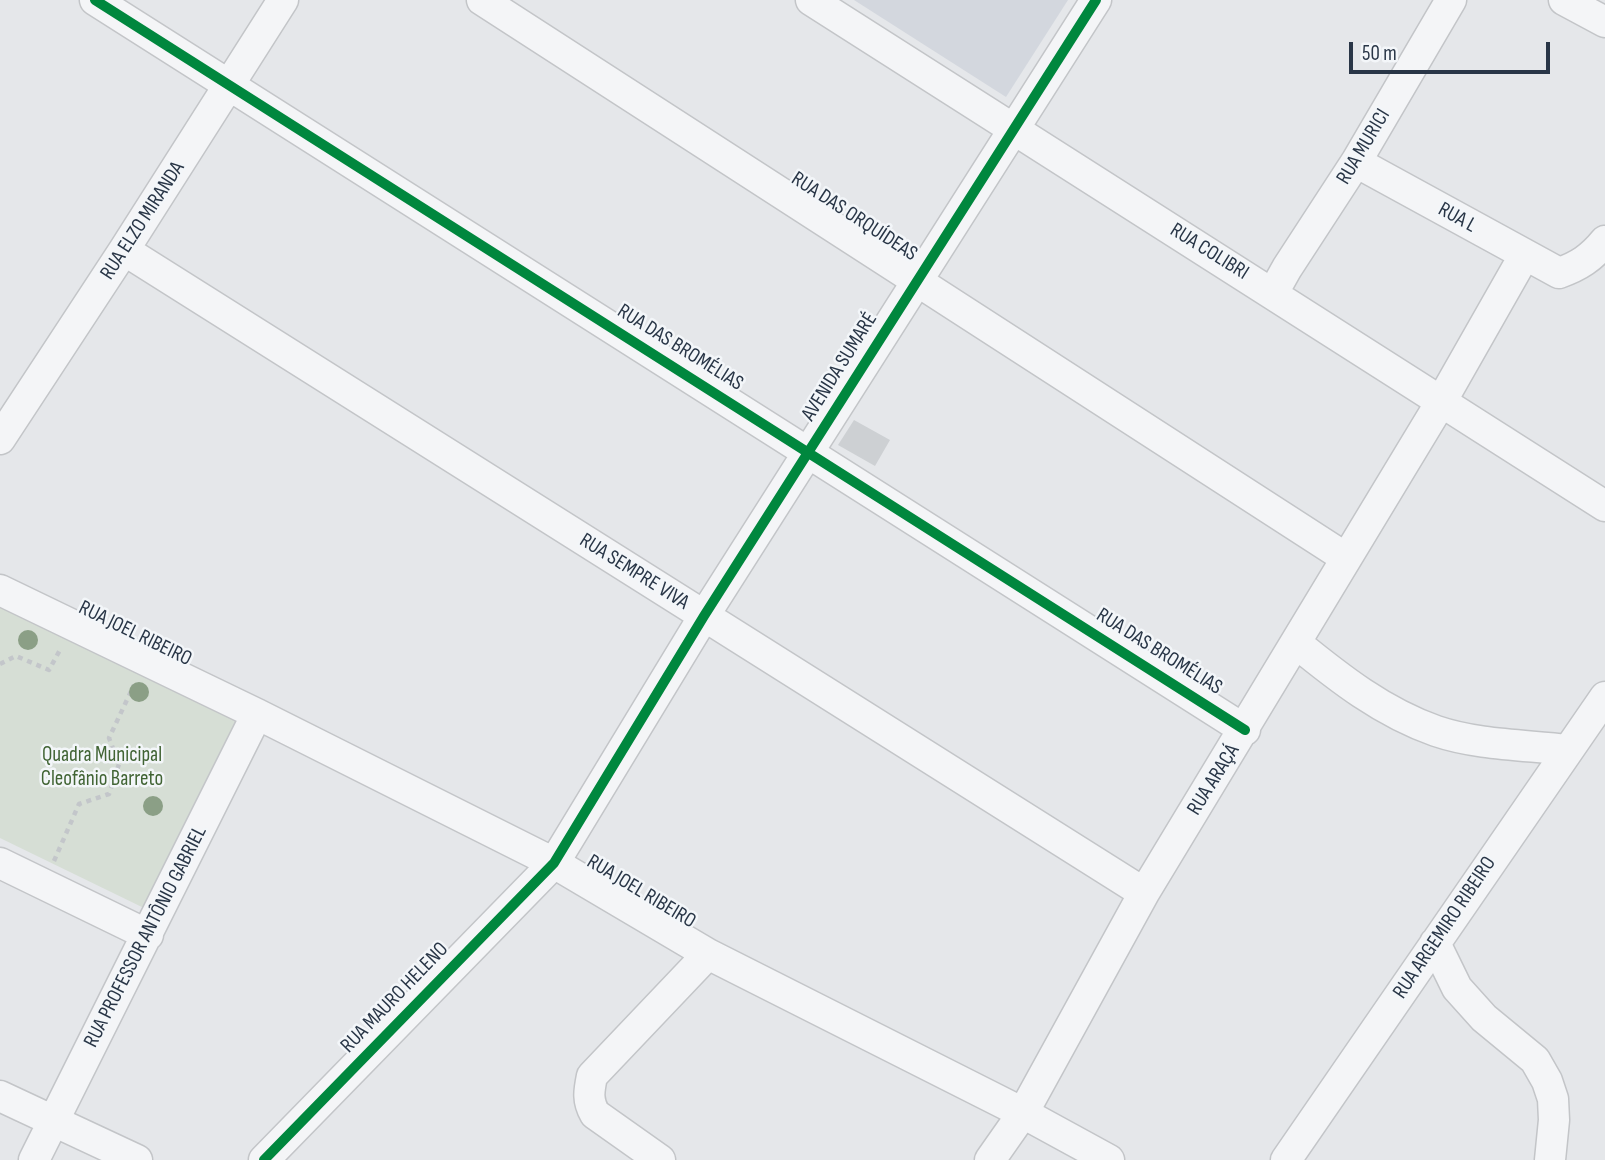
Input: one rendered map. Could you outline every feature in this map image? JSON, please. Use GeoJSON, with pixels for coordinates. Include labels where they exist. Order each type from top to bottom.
{"type":"FeatureCollection","features":[{"type":"Feature","properties":{"kind":"street","name":"RUA DAS BROMÉLIAS"},"geometry":{"type":"LineString","coordinates":[[95,0],[1245,730]]}},
{"type":"Feature","properties":{"kind":"street","name":"RUA ELZO MIRANDA"},"geometry":{"type":"LineString","coordinates":[[0,439],[283,0]]}},
{"type":"Feature","properties":{"kind":"street","name":"RUA DAS ORQUÍDEAS"},"geometry":{"type":"LineString","coordinates":[[482,0],[1346,558]]}},
{"type":"Feature","properties":{"kind":"street","name":"RUA COLIBRI"},"geometry":{"type":"LineString","coordinates":[[811,0],[1605,506]]}},
{"type":"Feature","properties":{"kind":"street","name":"AVENIDA SUMARÉ"},"geometry":{"type":"LineString","coordinates":[[554,863],[704,616],[1096,0]]}},
{"type":"Feature","properties":{"kind":"street","name":"RUA MURICI"},"geometry":{"type":"LineString","coordinates":[[1273,293],[1356,162],[1451,0]]}},
{"type":"Feature","properties":{"kind":"street"},"geometry":{"type":"LineString","coordinates":[[1564,0],[1605,22]]}},
{"type":"Feature","properties":{"kind":"street","name":"RUA L"},"geometry":{"type":"LineString","coordinates":[[1356,162],[1559,273],[1580,265],[1605,241]]}},
{"type":"Feature","properties":{"kind":"street","name":"RUA SEMPRE VIVA"},"geometry":{"type":"LineString","coordinates":[[124,250],[1144,893]]}},
{"type":"Feature","properties":{"kind":"street","name":"RUA ARAÇÁ"},"geometry":{"type":"LineString","coordinates":[[990,1160],[1023,1113],[1144,893],[1441,402],[1524,256]]}},
{"type":"Feature","properties":{"kind":"street","name":"RUA JOEL RIBEIRO"},"geometry":{"type":"LineString","coordinates":[[0,590],[257,714],[554,863],[708,954],[1023,1113],[1109,1160]]}},
{"type":"Feature","properties":{"kind":"street"},"geometry":{"type":"LineString","coordinates":[[1296,643],[1349,687],[1390,710],[1437,731],[1476,740],[1568,750]]}},
{"type":"Feature","properties":{"kind":"street","name":"RUA ARGEMIRO RIBEIRO"},"geometry":{"type":"LineString","coordinates":[[1286,1160],[1605,697]]}},
{"type":"Feature","properties":{"kind":"street","name":"RUA PROFESSOR ANTÔNIO GABRIEL"},"geometry":{"type":"LineString","coordinates":[[34,1160],[257,714]]}},
{"type":"Feature","properties":{"kind":"street"},"geometry":{"type":"LineString","coordinates":[[0,863],[148,935]]}},
{"type":"Feature","properties":{"kind":"street","name":"RUA MAURO HELENO"},"geometry":{"type":"LineString","coordinates":[[264,1160],[554,863]]}},
{"type":"Feature","properties":{"kind":"street"},"geometry":{"type":"LineString","coordinates":[[1435,943],[1457,988],[1484,1017],[1535,1059],[1553,1099],[1550,1160]]}},
{"type":"Feature","properties":{"kind":"street"},"geometry":{"type":"LineString","coordinates":[[660,1160],[595,1114],[589,1104],[588,1095],[592,1076],[708,954]]}},
{"type":"Feature","properties":{"kind":"street"},"geometry":{"type":"LineString","coordinates":[[0,1096],[137,1160]]}},
{"type":"Feature","properties":{"kind":"path"},"geometry":{"type":"LineString","coordinates":[[0,664],[16,656],[49,670],[66,638],[86,631]]}},
{"type":"Feature","properties":{"kind":"path"},"geometry":{"type":"LineString","coordinates":[[32,878],[53,864],[79,804],[109,793],[119,764],[109,738],[140,673],[136,655]]}},
{"type":"Feature","properties":{"kind":"shaded area"},"geometry":{"type":"Polygon","coordinates":[[[854,0],[1068,0],[1006,97],[854,0]]]}},
{"type":"Feature","properties":{"kind":"green space","name":"Quadra Municipal Cleofânio Barreto"},"geometry":{"type":"Polygon","coordinates":[[[0,606],[239,721],[146,909],[0,838],[0,606]]]}},
{"type":"Feature","properties":{"kind":"building"},"geometry":{"type":"Polygon","coordinates":[[[854,420],[890,440],[875,466],[838,445],[854,420]]]}},
{"type":"Feature","properties":{"kind":"cycle path"},"geometry":{"type":"LineString","coordinates":[[95,0],[1245,730]]}},
{"type":"Feature","properties":{"kind":"cycle path"},"geometry":{"type":"LineString","coordinates":[[264,1160],[554,863],[704,616],[1096,0]]}}]}
